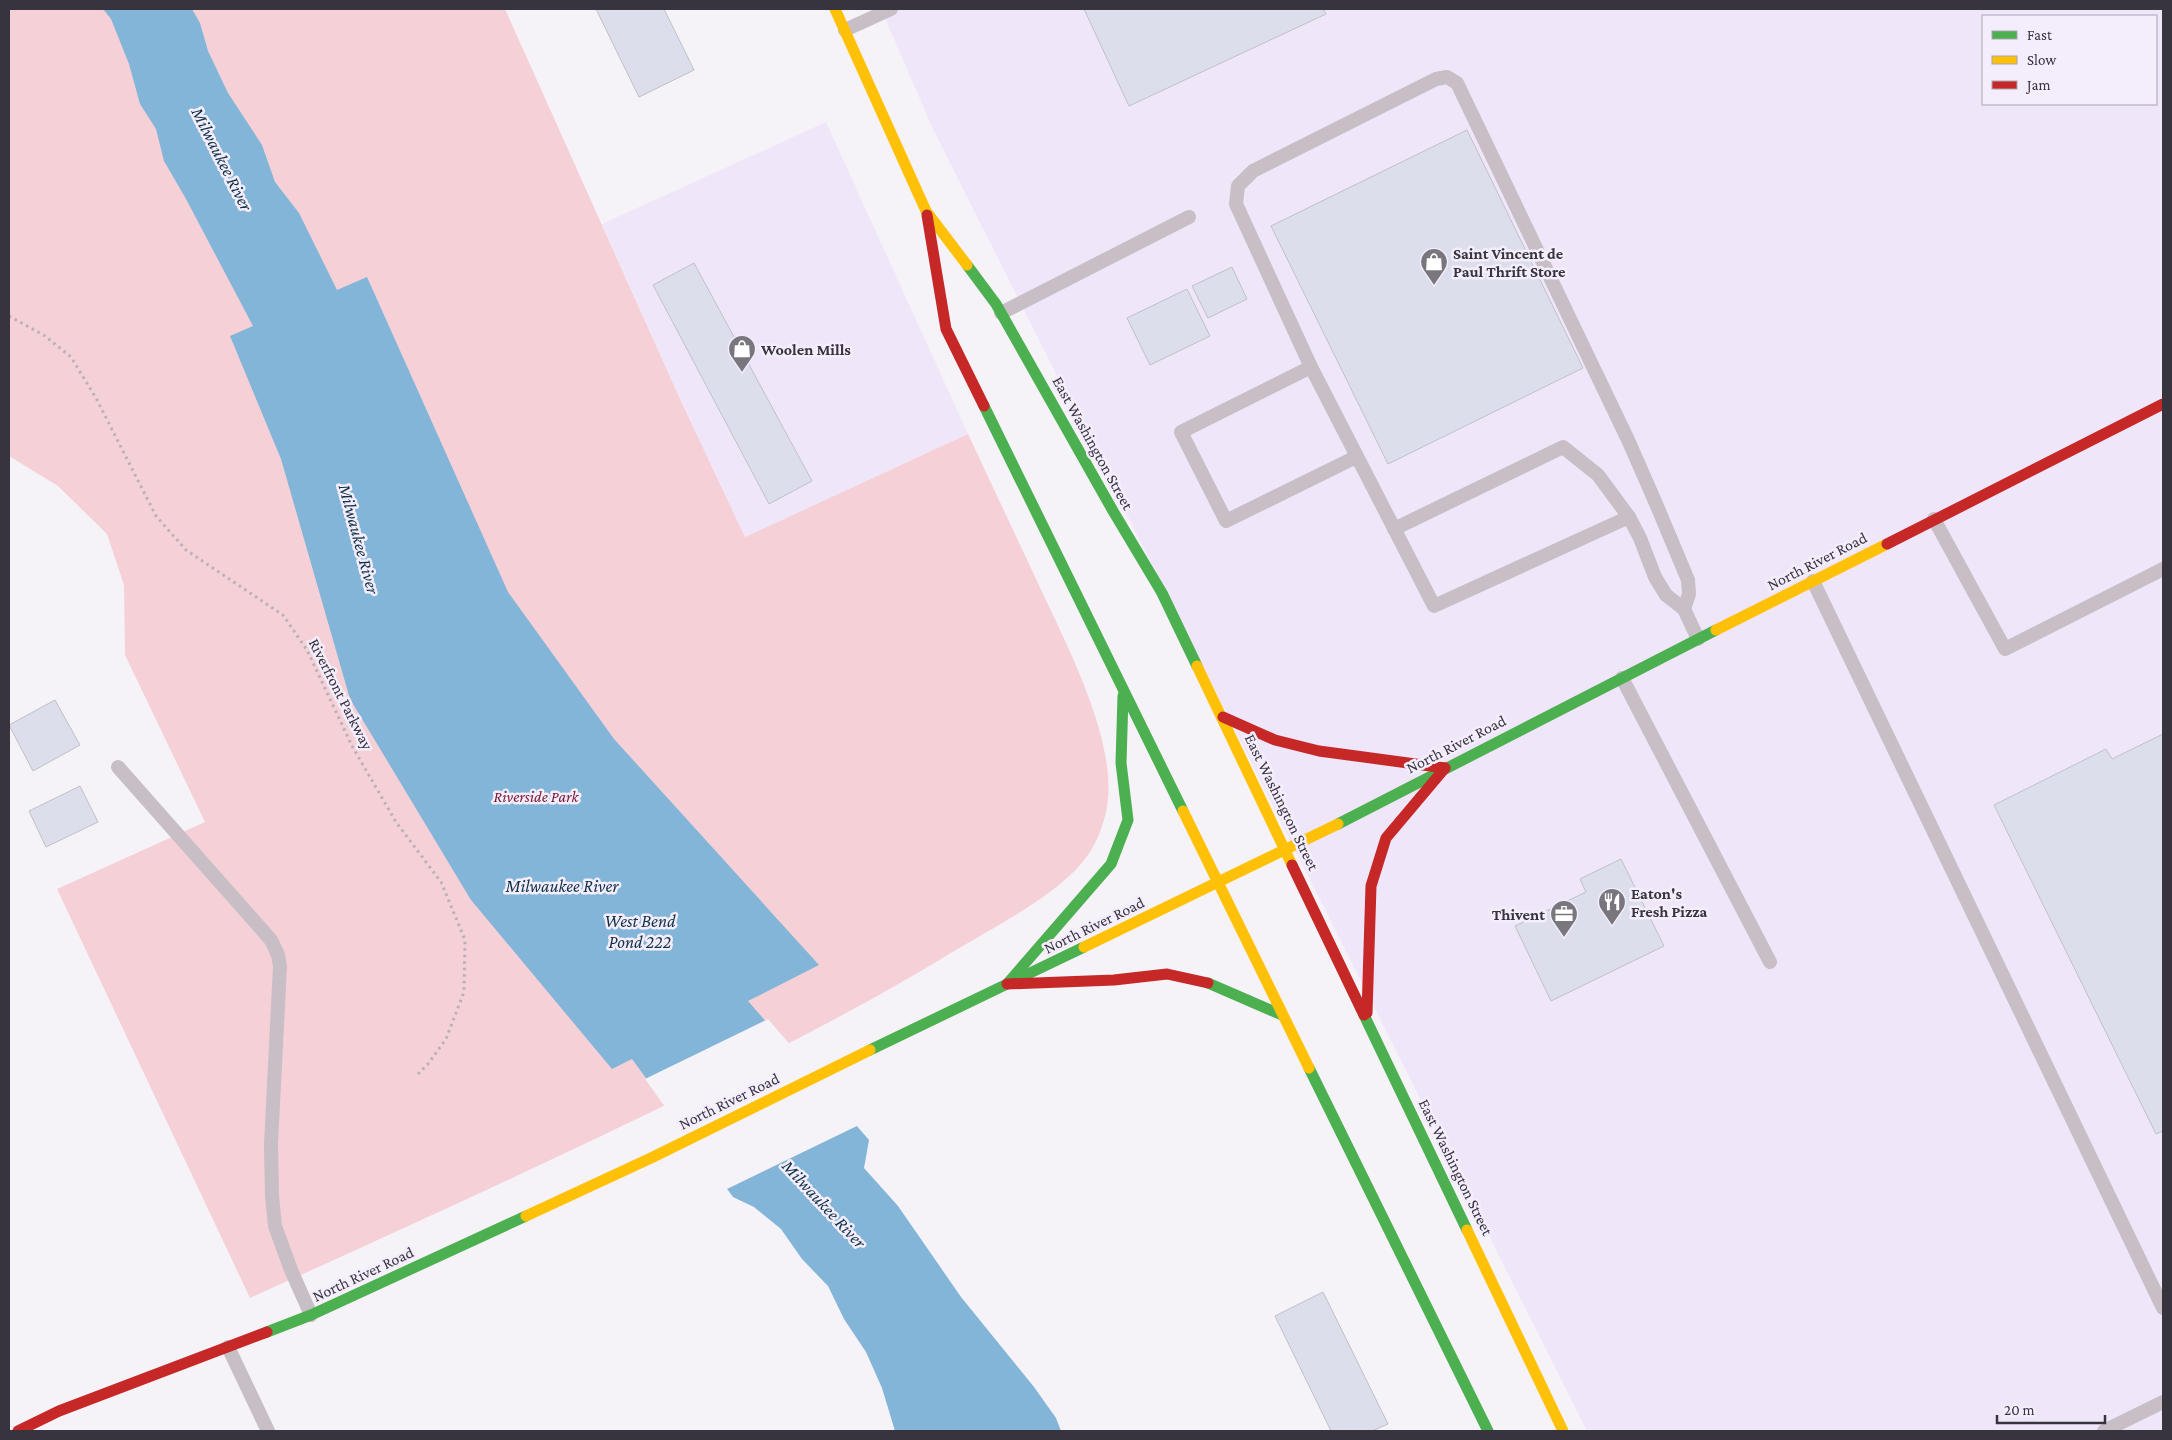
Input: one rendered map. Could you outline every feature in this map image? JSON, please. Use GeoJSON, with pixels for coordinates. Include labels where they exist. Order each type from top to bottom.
{"type":"FeatureCollection","features":[{"type":"Feature","properties":{"kind":"main road","name":"East Washington Street"},"geometry":{"type":"LineString","coordinates":[[835,9],[926,211],[1001,313],[1112,511],[1162,593],[1287,850],[1563,1431]]}},
{"type":"Feature","properties":{"kind":"main road","name":"East Washington Street"},"geometry":{"type":"LineString","coordinates":[[926,211],[946,329],[1488,1431]]}},
{"type":"Feature","properties":{"kind":"main road","name":"North River Road"},"geometry":{"type":"LineString","coordinates":[[18,1431],[59,1411],[311,1316],[651,1158],[899,1036],[1287,850],[1698,639],[2163,404]]}},
{"type":"Feature","properties":{"kind":"main road"},"geometry":{"type":"LineString","coordinates":[[1007,984],[1111,864],[1128,820],[1121,764],[1123,692]]}},
{"type":"Feature","properties":{"kind":"main road"},"geometry":{"type":"LineString","coordinates":[[1223,717],[1275,740],[1319,751],[1446,768]]}},
{"type":"Feature","properties":{"kind":"main road"},"geometry":{"type":"LineString","coordinates":[[1366,1017],[1371,886],[1386,838],[1446,768]]}},
{"type":"Feature","properties":{"kind":"main road"},"geometry":{"type":"LineString","coordinates":[[1007,984],[1114,980],[1167,974],[1209,983],[1282,1015]]}},
{"type":"Feature","properties":{"kind":"lane"},"geometry":{"type":"LineString","coordinates":[[845,30],[890,9]]}},
{"type":"Feature","properties":{"kind":"lane"},"geometry":{"type":"LineString","coordinates":[[1629,517],[1434,606],[1311,367],[1236,204],[1238,186],[1253,171],[1436,79],[1447,77],[1457,83],[1629,442],[1688,580],[1689,594],[1684,609]]}},
{"type":"Feature","properties":{"kind":"lane"},"geometry":{"type":"LineString","coordinates":[[1001,313],[1189,217]]}},
{"type":"Feature","properties":{"kind":"lane"},"geometry":{"type":"LineString","coordinates":[[1311,367],[1181,432],[1226,521],[1356,457]]}},
{"type":"Feature","properties":{"kind":"lane"},"geometry":{"type":"LineString","coordinates":[[1394,529],[1562,447],[1598,475],[1629,517],[1640,538],[1655,577],[1666,595],[1684,609],[1698,639]]}},
{"type":"Feature","properties":{"kind":"lane"},"geometry":{"type":"LineString","coordinates":[[1934,520],[2005,649],[2163,569]]}},
{"type":"Feature","properties":{"kind":"lane"},"geometry":{"type":"LineString","coordinates":[[1813,581],[2163,1308]]}},
{"type":"Feature","properties":{"kind":"lane"},"geometry":{"type":"LineString","coordinates":[[1622,678],[1770,962]]}},
{"type":"Feature","properties":{"kind":"lane"},"geometry":{"type":"LineString","coordinates":[[118,767],[271,940],[278,955],[280,966],[271,1144],[275,1226],[311,1316]]}},
{"type":"Feature","properties":{"kind":"lane"},"geometry":{"type":"LineString","coordinates":[[228,1347],[268,1431]]}},
{"type":"Feature","properties":{"kind":"lane"},"geometry":{"type":"LineString","coordinates":[[2104,1431],[2163,1402]]}},
{"type":"Feature","properties":{"kind":"path","name":"Riverfront Parkway"},"geometry":{"type":"LineString","coordinates":[[9,316],[45,336],[71,357],[96,398],[156,516],[186,550],[282,615],[307,650],[352,746],[396,822],[441,882],[466,940],[464,992],[446,1040],[418,1074]]}},
{"type":"Feature","properties":{"kind":"shaded area"},"geometry":{"type":"Polygon","coordinates":[[[881,9],[2163,9],[2163,1431],[1587,1431],[933,129],[881,9]]]}},
{"type":"Feature","properties":{"kind":"shaded area"},"geometry":{"type":"Polygon","coordinates":[[[826,122],[968,434],[745,537],[680,399],[602,224],[826,122]]]}},
{"type":"Feature","properties":{"kind":"green space","name":"Riverside Park"},"geometry":{"type":"Polygon","coordinates":[[[9,9],[505,9],[680,399],[745,537],[968,434],[1074,662],[1097,722],[1105,752],[1108,781],[1107,807],[1098,837],[1086,858],[1067,878],[1015,916],[821,1027],[587,1143],[250,1298],[57,889],[205,822],[125,655],[124,585],[107,534],[58,486],[9,456],[9,9]]]}},
{"type":"Feature","properties":{"kind":"water","name":"West Bend Pond 222"},"geometry":{"type":"Polygon","coordinates":[[[103,9],[192,9],[200,23],[208,51],[228,93],[262,145],[275,182],[299,213],[337,290],[367,277],[508,592],[614,739],[819,965],[748,1001],[869,1140],[864,1168],[898,1206],[961,1297],[1034,1387],[1056,1418],[1061,1431],[895,1431],[882,1388],[866,1352],[844,1319],[828,1286],[802,1259],[781,1229],[754,1207],[733,1197],[632,1059],[612,1069],[471,900],[350,699],[281,459],[230,336],[253,326],[164,161],[156,129],[140,104],[129,64],[111,19],[103,9]]]}},
{"type":"Feature","properties":{"kind":"pier"},"geometry":{"type":"Polygon","coordinates":[[[768,1019],[859,1125],[725,1190],[645,1079],[768,1019]]]}},
{"type":"Feature","properties":{"kind":"building"},"geometry":{"type":"Polygon","coordinates":[[[596,9],[664,9],[694,70],[639,97],[596,9]]]}},
{"type":"Feature","properties":{"kind":"building"},"geometry":{"type":"Polygon","coordinates":[[[1084,9],[1323,9],[1326,14],[1129,106],[1084,9]]]}},
{"type":"Feature","properties":{"kind":"building"},"geometry":{"type":"Polygon","coordinates":[[[1467,130],[1583,368],[1388,464],[1271,226],[1467,130]]]}},
{"type":"Feature","properties":{"kind":"building"},"geometry":{"type":"Polygon","coordinates":[[[694,263],[812,481],[769,504],[653,285],[694,263]]]}},
{"type":"Feature","properties":{"kind":"building"},"geometry":{"type":"Polygon","coordinates":[[[1232,267],[1247,299],[1208,318],[1192,286],[1232,267]]]}},
{"type":"Feature","properties":{"kind":"building"},"geometry":{"type":"Polygon","coordinates":[[[1187,289],[1210,336],[1150,365],[1127,318],[1187,289]]]}},
{"type":"Feature","properties":{"kind":"building"},"geometry":{"type":"Polygon","coordinates":[[[55,700],[80,745],[33,771],[9,725],[55,700]]]}},
{"type":"Feature","properties":{"kind":"building"},"geometry":{"type":"Polygon","coordinates":[[[2163,734],[2163,1131],[2156,1134],[1994,805],[2106,749],[2112,759],[2163,734]]]}},
{"type":"Feature","properties":{"kind":"building"},"geometry":{"type":"Polygon","coordinates":[[[80,786],[98,822],[46,847],[29,811],[80,786]]]}},
{"type":"Feature","properties":{"kind":"building"},"geometry":{"type":"Polygon","coordinates":[[[1621,859],[1664,946],[1551,1001],[1515,926],[1586,892],[1580,879],[1621,859]]]}},
{"type":"Feature","properties":{"kind":"building"},"geometry":{"type":"Polygon","coordinates":[[[1323,1292],[1388,1424],[1372,1431],[1331,1431],[1275,1316],[1323,1292]]]}},
{"type":"Feature","properties":{"kind":"traffic: fast"},"geometry":{"type":"LineString","coordinates":[[967,265],[996,304],[1113,511],[1162,593],[1197,666]]}},
{"type":"Feature","properties":{"kind":"traffic: fast"},"geometry":{"type":"LineString","coordinates":[[984,406],[1183,811]]}},
{"type":"Feature","properties":{"kind":"traffic: fast"},"geometry":{"type":"LineString","coordinates":[[1338,824],[1716,630]]}},
{"type":"Feature","properties":{"kind":"traffic: fast"},"geometry":{"type":"LineString","coordinates":[[1007,984],[1111,864],[1128,820],[1121,763],[1123,696]]}},
{"type":"Feature","properties":{"kind":"traffic: fast"},"geometry":{"type":"LineString","coordinates":[[870,1050],[1084,947]]}},
{"type":"Feature","properties":{"kind":"traffic: fast"},"geometry":{"type":"LineString","coordinates":[[1208,983],[1282,1015]]}},
{"type":"Feature","properties":{"kind":"traffic: fast"},"geometry":{"type":"LineString","coordinates":[[1364,1015],[1467,1230]]}},
{"type":"Feature","properties":{"kind":"traffic: fast"},"geometry":{"type":"LineString","coordinates":[[1309,1068],[1488,1431]]}},
{"type":"Feature","properties":{"kind":"traffic: fast"},"geometry":{"type":"LineString","coordinates":[[267,1332],[311,1315],[526,1216]]}},
{"type":"Feature","properties":{"kind":"traffic: slow"},"geometry":{"type":"LineString","coordinates":[[835,9],[926,211],[967,265]]}},
{"type":"Feature","properties":{"kind":"traffic: slow"},"geometry":{"type":"LineString","coordinates":[[1716,630],[1887,544]]}},
{"type":"Feature","properties":{"kind":"traffic: slow"},"geometry":{"type":"LineString","coordinates":[[1197,666],[1292,865]]}},
{"type":"Feature","properties":{"kind":"traffic: slow"},"geometry":{"type":"LineString","coordinates":[[1183,811],[1309,1068]]}},
{"type":"Feature","properties":{"kind":"traffic: slow"},"geometry":{"type":"LineString","coordinates":[[1084,947],[1338,824]]}},
{"type":"Feature","properties":{"kind":"traffic: slow"},"geometry":{"type":"LineString","coordinates":[[526,1216],[651,1158],[870,1050]]}},
{"type":"Feature","properties":{"kind":"traffic: slow"},"geometry":{"type":"LineString","coordinates":[[1467,1230],[1563,1431]]}},
{"type":"Feature","properties":{"kind":"traffic: jam"},"geometry":{"type":"LineString","coordinates":[[927,215],[946,329],[984,406]]}},
{"type":"Feature","properties":{"kind":"traffic: jam"},"geometry":{"type":"LineString","coordinates":[[1887,544],[2163,404]]}},
{"type":"Feature","properties":{"kind":"traffic: jam"},"geometry":{"type":"LineString","coordinates":[[1223,717],[1275,740],[1319,751],[1445,768]]}},
{"type":"Feature","properties":{"kind":"traffic: jam"},"geometry":{"type":"LineString","coordinates":[[1367,1013],[1371,886],[1386,838],[1445,768]]}},
{"type":"Feature","properties":{"kind":"traffic: jam"},"geometry":{"type":"LineString","coordinates":[[1292,865],[1364,1015]]}},
{"type":"Feature","properties":{"kind":"traffic: jam"},"geometry":{"type":"LineString","coordinates":[[1007,984],[1114,980],[1167,974],[1208,983]]}},
{"type":"Feature","properties":{"kind":"traffic: jam"},"geometry":{"type":"LineString","coordinates":[[18,1431],[59,1411],[267,1332]]}},
{"type":"Feature","properties":{"kind":"place","name":"Saint Vincent de Paul Thrift Store"},"geometry":{"type":"Point","coordinates":[1434,286]}},
{"type":"Feature","properties":{"kind":"place","name":"Woolen Mills"},"geometry":{"type":"Point","coordinates":[742,373]}},
{"type":"Feature","properties":{"kind":"place","name":"Eaton's Fresh Pizza"},"geometry":{"type":"Point","coordinates":[1612,926]}},
{"type":"Feature","properties":{"kind":"place","name":"Thivent"},"geometry":{"type":"Point","coordinates":[1564,938]}},
{"type":"Feature","properties":{"kind":"water label","name":"Milwaukee River"},"geometry":{"type":"Point","coordinates":[222,159]}},
{"type":"Feature","properties":{"kind":"water label","name":"Milwaukee River"},"geometry":{"type":"Point","coordinates":[359,539]}},
{"type":"Feature","properties":{"kind":"water label","name":"Milwaukee River"},"geometry":{"type":"Point","coordinates":[562,886]}},
{"type":"Feature","properties":{"kind":"water label","name":"Milwaukee River"},"geometry":{"type":"Point","coordinates":[824,1204]}}]}
